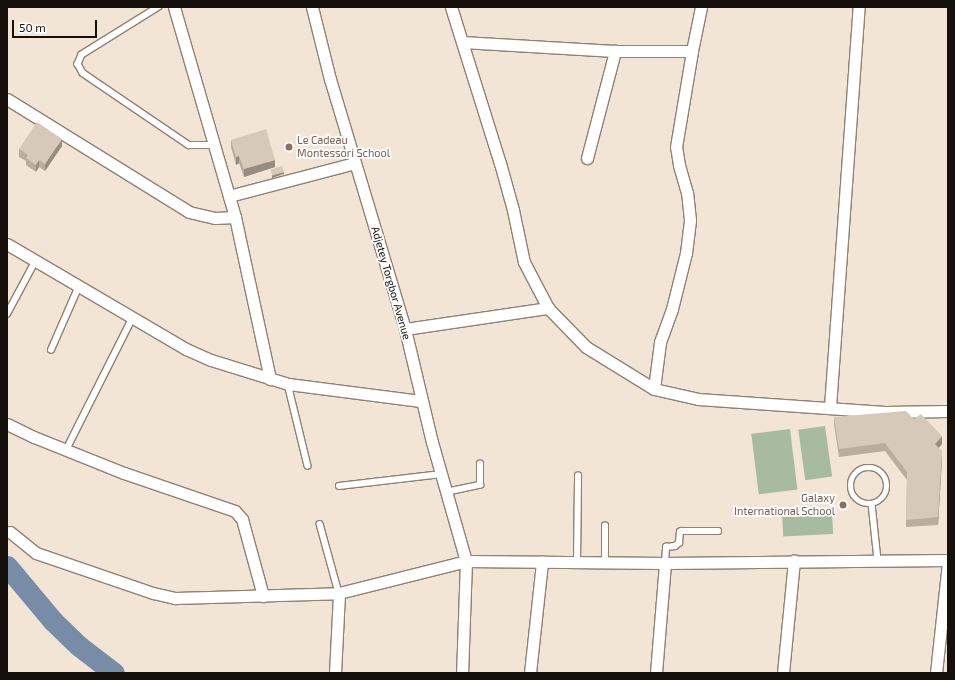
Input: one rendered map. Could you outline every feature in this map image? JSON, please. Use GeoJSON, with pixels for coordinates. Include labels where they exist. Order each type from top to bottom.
{"type":"FeatureCollection","features":[{"type":"Feature","properties":{"kind":"street"},"geometry":{"type":"LineString","coordinates":[[174,7],[235,217],[270,379]]}},
{"type":"Feature","properties":{"kind":"street","name":"Adjetey Torgbor Avenue"},"geometry":{"type":"LineString","coordinates":[[312,7],[324,60],[405,328],[421,401],[466,561],[462,673]]}},
{"type":"Feature","properties":{"kind":"street"},"geometry":{"type":"LineString","coordinates":[[451,7],[500,163],[524,262],[548,308],[586,347],[654,389],[698,399],[885,412],[948,411]]}},
{"type":"Feature","properties":{"kind":"street"},"geometry":{"type":"LineString","coordinates":[[654,389],[660,342],[674,302],[686,253],[689,227],[688,193],[679,164],[676,148],[701,7]]}},
{"type":"Feature","properties":{"kind":"street"},"geometry":{"type":"LineString","coordinates":[[830,407],[859,7]]}},
{"type":"Feature","properties":{"kind":"street"},"geometry":{"type":"LineString","coordinates":[[462,42],[615,51],[692,51]]}},
{"type":"Feature","properties":{"kind":"street"},"geometry":{"type":"LineString","coordinates":[[587,158],[615,51]]}},
{"type":"Feature","properties":{"kind":"street"},"geometry":{"type":"LineString","coordinates":[[7,99],[190,212],[215,218],[235,217]]}},
{"type":"Feature","properties":{"kind":"street"},"geometry":{"type":"LineString","coordinates":[[229,196],[355,163]]}},
{"type":"Feature","properties":{"kind":"street"},"geometry":{"type":"LineString","coordinates":[[7,244],[186,349],[204,357],[288,384],[421,401]]}},
{"type":"Feature","properties":{"kind":"street"},"geometry":{"type":"LineString","coordinates":[[405,328],[548,308]]}},
{"type":"Feature","properties":{"kind":"street"},"geometry":{"type":"LineString","coordinates":[[7,424],[66,450],[239,514],[242,519],[262,596]]}},
{"type":"Feature","properties":{"kind":"street"},"geometry":{"type":"LineString","coordinates":[[10,532],[36,553],[153,593],[175,598],[339,593],[466,561],[665,563],[878,560],[948,561],[936,673]]}},
{"type":"Feature","properties":{"kind":"street"},"geometry":{"type":"LineString","coordinates":[[783,673],[794,561]]}},
{"type":"Feature","properties":{"kind":"street"},"geometry":{"type":"LineString","coordinates":[[530,673],[542,562]]}},
{"type":"Feature","properties":{"kind":"street"},"geometry":{"type":"LineString","coordinates":[[656,673],[665,563]]}},
{"type":"Feature","properties":{"kind":"street"},"geometry":{"type":"LineString","coordinates":[[335,673],[339,593]]}},
{"type":"Feature","properties":{"kind":"lane"},"geometry":{"type":"LineString","coordinates":[[159,7],[82,55],[78,64],[82,73],[189,145],[214,145]]}},
{"type":"Feature","properties":{"kind":"lane"},"geometry":{"type":"LineString","coordinates":[[7,314],[36,260]]}},
{"type":"Feature","properties":{"kind":"lane"},"geometry":{"type":"LineString","coordinates":[[51,350],[79,286]]}},
{"type":"Feature","properties":{"kind":"lane"},"geometry":{"type":"LineString","coordinates":[[66,450],[133,317]]}},
{"type":"Feature","properties":{"kind":"lane"},"geometry":{"type":"LineString","coordinates":[[288,384],[308,466]]}},
{"type":"Feature","properties":{"kind":"lane"},"geometry":{"type":"LineString","coordinates":[[446,492],[480,485],[480,464]]}},
{"type":"Feature","properties":{"kind":"lane"},"geometry":{"type":"LineString","coordinates":[[866,468],[877,470],[885,477],[887,483],[887,488],[882,498],[872,504],[861,502],[853,495],[851,489],[851,484],[856,473],[866,468]]}},
{"type":"Feature","properties":{"kind":"lane"},"geometry":{"type":"LineString","coordinates":[[339,486],[441,474]]}},
{"type":"Feature","properties":{"kind":"lane"},"geometry":{"type":"LineString","coordinates":[[577,562],[578,476]]}},
{"type":"Feature","properties":{"kind":"lane"},"geometry":{"type":"LineString","coordinates":[[872,504],[878,560]]}},
{"type":"Feature","properties":{"kind":"lane"},"geometry":{"type":"LineString","coordinates":[[320,524],[339,593]]}},
{"type":"Feature","properties":{"kind":"lane"},"geometry":{"type":"LineString","coordinates":[[605,526],[605,562]]}},
{"type":"Feature","properties":{"kind":"lane"},"geometry":{"type":"LineString","coordinates":[[665,563],[664,550],[666,547],[675,546],[679,543],[680,532],[718,531]]}},
{"type":"Feature","properties":{"kind":"green space"},"geometry":{"type":"Polygon","coordinates":[[[825,426],[832,477],[805,480],[798,430],[825,426]]]}},
{"type":"Feature","properties":{"kind":"green space"},"geometry":{"type":"Polygon","coordinates":[[[790,429],[797,490],[759,494],[751,434],[790,429]]]}},
{"type":"Feature","properties":{"kind":"green space"},"geometry":{"type":"Polygon","coordinates":[[[832,512],[833,534],[783,537],[782,515],[832,512]]]}},
{"type":"Feature","properties":{"kind":"building"},"geometry":{"type":"Polygon","coordinates":[[[37,122],[62,139],[45,164],[39,160],[36,165],[26,158],[28,155],[19,149],[37,122]]]}},
{"type":"Feature","properties":{"kind":"building"},"geometry":{"type":"Polygon","coordinates":[[[266,129],[275,160],[244,169],[239,156],[236,157],[231,140],[266,129]]]}},
{"type":"Feature","properties":{"kind":"building"},"geometry":{"type":"Polygon","coordinates":[[[282,166],[284,172],[272,175],[271,170],[282,166]]]}},
{"type":"Feature","properties":{"kind":"building"},"geometry":{"type":"Polygon","coordinates":[[[906,411],[914,419],[921,414],[942,436],[935,444],[942,451],[938,517],[906,520],[907,472],[885,443],[839,449],[834,417],[906,411]]]}},
{"type":"Feature","properties":{"kind":"waterway"},"geometry":{"type":"LineString","coordinates":[[7,566],[53,621],[79,646],[114,673]]}},
{"type":"Feature","properties":{"kind":"place","name":"Le Cadeau Montessori School"},"geometry":{"type":"Point","coordinates":[289,147]}},
{"type":"Feature","properties":{"kind":"place","name":"Galaxy International School"},"geometry":{"type":"Point","coordinates":[843,505]}}]}
